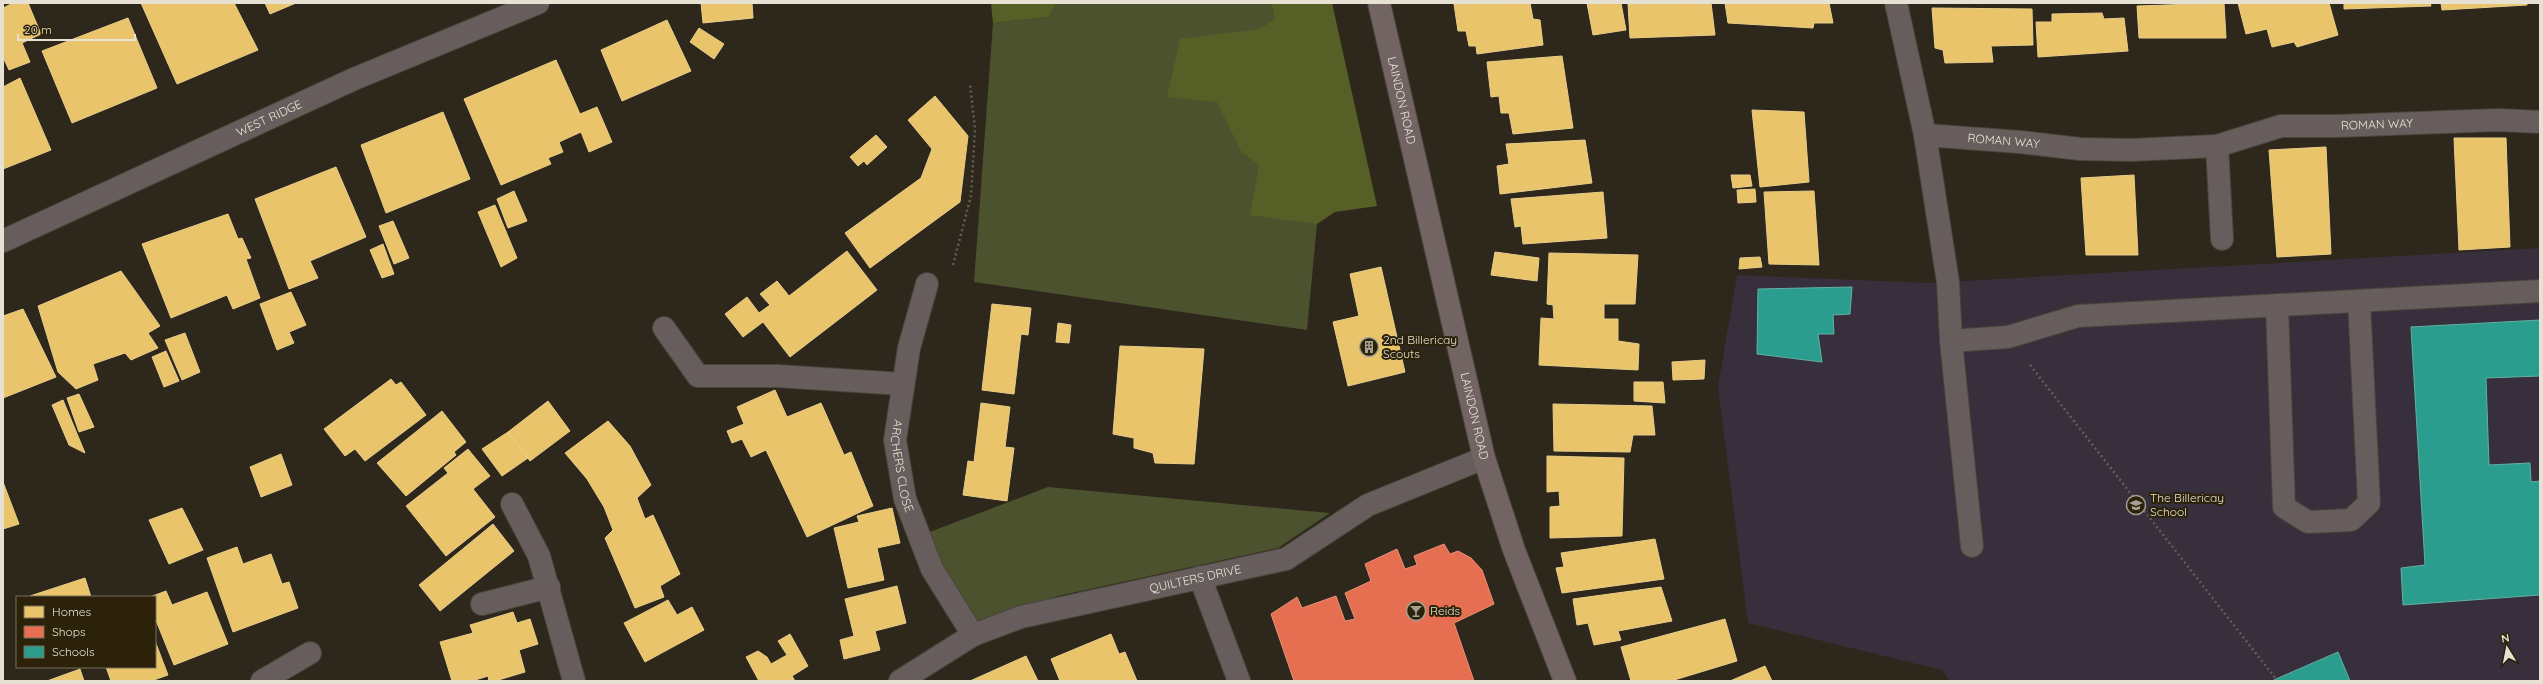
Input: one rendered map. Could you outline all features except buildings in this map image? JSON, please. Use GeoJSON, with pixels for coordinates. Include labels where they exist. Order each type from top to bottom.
{"type":"FeatureCollection","features":[{"type":"Feature","properties":{"kind":"main road","name":"LAINDON ROAD"},"geometry":{"type":"LineString","coordinates":[[1378,3],[1484,458],[1514,550],[1565,681]]}},
{"type":"Feature","properties":{"kind":"street","name":"WEST RIDGE"},"geometry":{"type":"LineString","coordinates":[[3,241],[354,79],[538,3]]}},
{"type":"Feature","properties":{"kind":"street"},"geometry":{"type":"LineString","coordinates":[[1896,3],[1925,135],[1948,282],[1951,342],[1972,546]]}},
{"type":"Feature","properties":{"kind":"street","name":"ROMAN WAY"},"geometry":{"type":"LineString","coordinates":[[1925,135],[2020,142],[2080,149],[2131,150],[2217,146],[2282,126],[2337,126],[2498,120],[2540,122]]}},
{"type":"Feature","properties":{"kind":"street"},"geometry":{"type":"LineString","coordinates":[[2217,146],[2222,239]]}},
{"type":"Feature","properties":{"kind":"street","name":"ARCHERS CLOSE"},"geometry":{"type":"LineString","coordinates":[[927,284],[909,348],[895,440],[905,499],[932,569],[972,635]]}},
{"type":"Feature","properties":{"kind":"street"},"geometry":{"type":"LineString","coordinates":[[1951,342],[2008,337],[2078,316],[2540,291]]}},
{"type":"Feature","properties":{"kind":"street"},"geometry":{"type":"LineString","coordinates":[[2278,306],[2284,507],[2308,522],[2351,520],[2370,503],[2359,301]]}},
{"type":"Feature","properties":{"kind":"street"},"geometry":{"type":"LineString","coordinates":[[664,328],[698,376],[777,376],[903,384]]}},
{"type":"Feature","properties":{"kind":"street","name":"QUILTERS DRIVE"},"geometry":{"type":"LineString","coordinates":[[900,681],[972,635],[1021,618],[1286,559],[1368,505],[1484,458]]}},
{"type":"Feature","properties":{"kind":"street"},"geometry":{"type":"LineString","coordinates":[[512,504],[539,556],[549,587],[574,681]]}},
{"type":"Feature","properties":{"kind":"street"},"geometry":{"type":"LineString","coordinates":[[1200,577],[1239,681]]}},
{"type":"Feature","properties":{"kind":"street"},"geometry":{"type":"LineString","coordinates":[[482,604],[549,587]]}},
{"type":"Feature","properties":{"kind":"street"},"geometry":{"type":"LineString","coordinates":[[262,681],[310,653]]}},
{"type":"Feature","properties":{"kind":"path"},"geometry":{"type":"LineString","coordinates":[[927,284],[951,273],[971,196],[975,129],[970,84]]}},
{"type":"Feature","properties":{"kind":"path"},"geometry":{"type":"LineString","coordinates":[[2008,337],[2276,679]]}},
{"type":"Feature","properties":{"kind":"shaded area","name":"The Billericay School"},"geometry":{"type":"Polygon","coordinates":[[[2540,248],[2540,681],[1950,681],[1942,670],[1748,623],[1718,387],[1737,275],[1929,283],[2540,248]]]}},
{"type":"Feature","properties":{"kind":"green space"},"geometry":{"type":"Polygon","coordinates":[[[991,3],[1057,3],[1049,17],[993,23],[991,3]]]}},
{"type":"Feature","properties":{"kind":"green space"},"geometry":{"type":"Polygon","coordinates":[[[1057,3],[1271,3],[1306,140],[1317,224],[1307,330],[974,282],[993,23],[1049,17],[1057,3]]]}},
{"type":"Feature","properties":{"kind":"green space"},"geometry":{"type":"Polygon","coordinates":[[[1271,3],[1332,3],[1377,206],[1335,212],[1317,224],[1250,215],[1259,165],[1241,151],[1217,102],[1167,97],[1180,39],[1260,29],[1275,19],[1271,3]]]}},
{"type":"Feature","properties":{"kind":"green space"},"geometry":{"type":"Polygon","coordinates":[[[1048,487],[1330,513],[1278,548],[1058,596],[967,626],[919,536],[1048,487]]]}},
{"type":"Feature","properties":{"kind":"place","name":"2nd Billericay Scouts"},"geometry":{"type":"Point","coordinates":[1369,347]}},
{"type":"Feature","properties":{"kind":"place","name":"The Billericay School"},"geometry":{"type":"Point","coordinates":[2136,505]}},
{"type":"Feature","properties":{"kind":"place","name":"Reids"},"geometry":{"type":"Point","coordinates":[1416,611]}}]}
